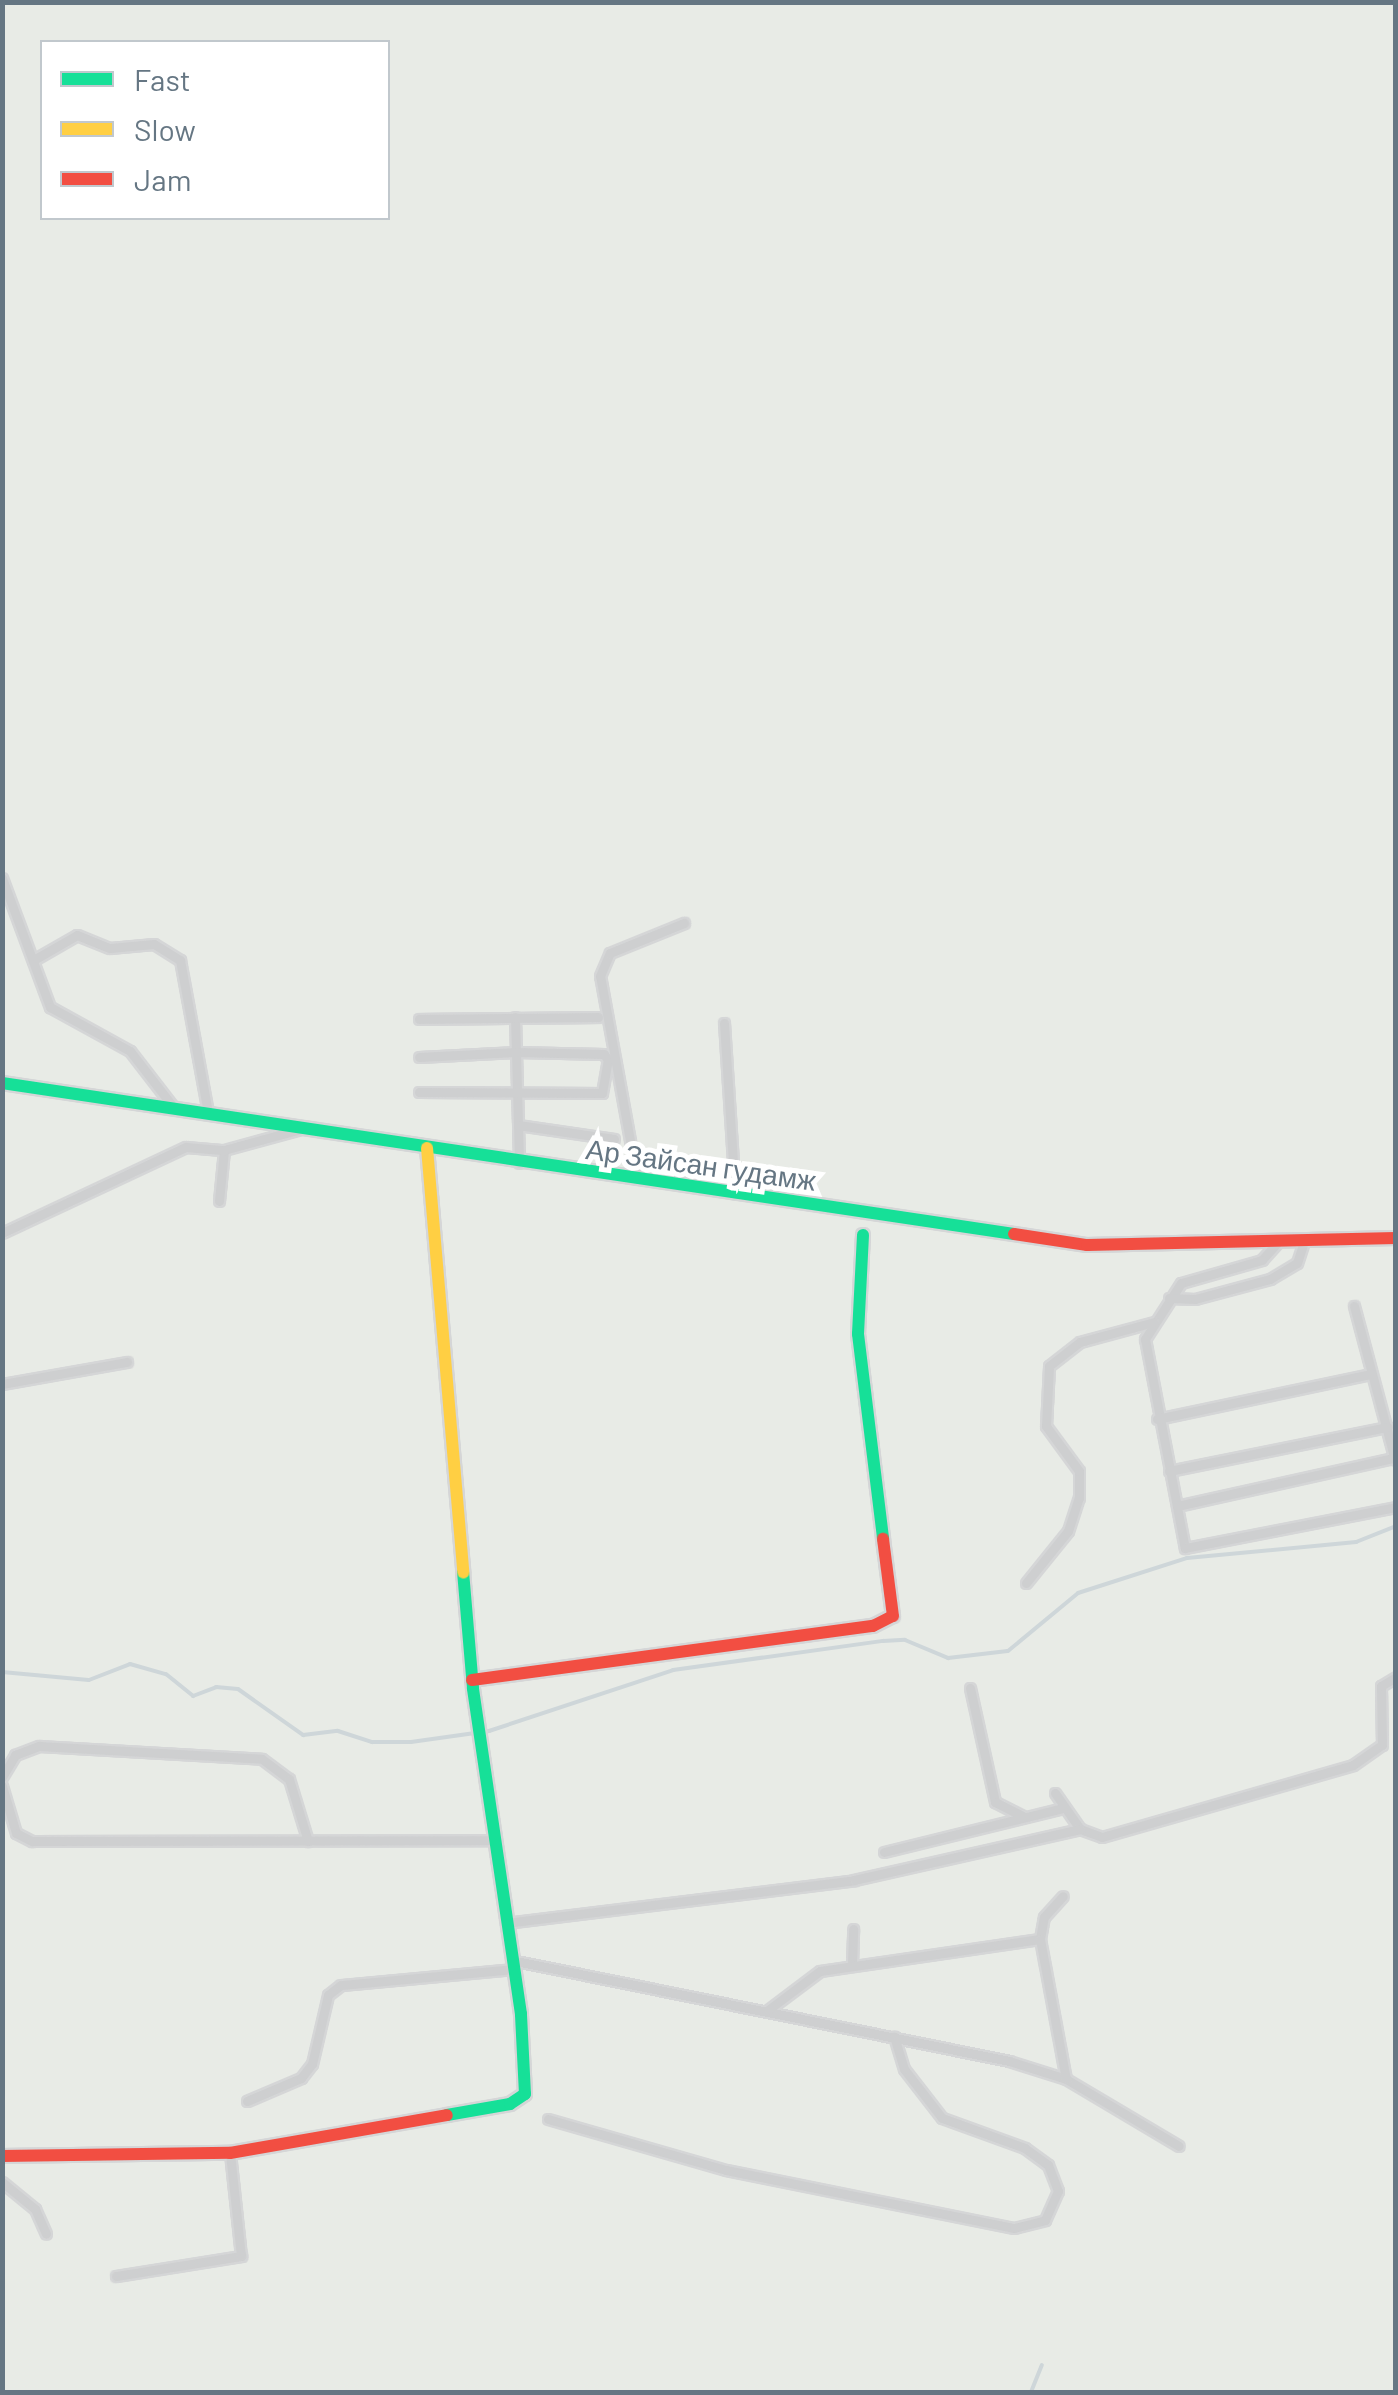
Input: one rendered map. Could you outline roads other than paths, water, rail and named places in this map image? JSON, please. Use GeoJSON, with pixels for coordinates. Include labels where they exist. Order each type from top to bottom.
{"type":"FeatureCollection","features":[{"type":"Feature","properties":{"kind":"street"},"geometry":{"type":"LineString","coordinates":[[2,878],[36,958],[50,1008],[130,1052],[175,1110]]}},
{"type":"Feature","properties":{"kind":"street"},"geometry":{"type":"LineString","coordinates":[[637,1180],[600,976],[610,953],[684,922]]}},
{"type":"Feature","properties":{"kind":"street"},"geometry":{"type":"LineString","coordinates":[[36,958],[77,935],[110,948],[154,944],[180,960],[208,1113]]}},
{"type":"Feature","properties":{"kind":"street"},"geometry":{"type":"LineString","coordinates":[[516,1017],[519,1163]]}},
{"type":"Feature","properties":{"kind":"street"},"geometry":{"type":"LineString","coordinates":[[419,1019],[598,1017]]}},
{"type":"Feature","properties":{"kind":"street"},"geometry":{"type":"LineString","coordinates":[[724,1023],[735,1194]]}},
{"type":"Feature","properties":{"kind":"street"},"geometry":{"type":"LineString","coordinates":[[419,1092],[606,1092],[608,1060],[604,1054],[516,1052],[420,1057]]}},
{"type":"Feature","properties":{"kind":"street","name":"Ар Зайсан гудамж"},"geometry":{"type":"LineString","coordinates":[[2,1083],[519,1163],[1098,1246],[1396,1238]]}},
{"type":"Feature","properties":{"kind":"street"},"geometry":{"type":"LineString","coordinates":[[518,1125],[614,1139]]}},
{"type":"Feature","properties":{"kind":"street"},"geometry":{"type":"LineString","coordinates":[[2,1234],[186,1147],[224,1150],[303,1128]]}},
{"type":"Feature","properties":{"kind":"street"},"geometry":{"type":"LineString","coordinates":[[2,2156],[230,2154],[517,2101],[528,2085],[472,1680],[427,1148]]}},
{"type":"Feature","properties":{"kind":"street"},"geometry":{"type":"LineString","coordinates":[[219,1202],[224,1150]]}},
{"type":"Feature","properties":{"kind":"street"},"geometry":{"type":"LineString","coordinates":[[472,1680],[873,1626],[893,1616],[858,1334],[863,1235]]}},
{"type":"Feature","properties":{"kind":"street"},"geometry":{"type":"LineString","coordinates":[[1278,1242],[1267,1258],[1186,1280],[1154,1322],[1144,1349],[1185,1548],[1396,1507]]}},
{"type":"Feature","properties":{"kind":"street"},"geometry":{"type":"LineString","coordinates":[[1169,1298],[1195,1298],[1270,1279],[1295,1265],[1304,1242]]}},
{"type":"Feature","properties":{"kind":"street"},"geometry":{"type":"LineString","coordinates":[[1176,1506],[1395,1460],[1354,1306]]}},
{"type":"Feature","properties":{"kind":"street"},"geometry":{"type":"LineString","coordinates":[[1026,1582],[1068,1532],[1079,1498],[1079,1471],[1046,1426],[1049,1366],[1080,1342],[1154,1322]]}},
{"type":"Feature","properties":{"kind":"street"},"geometry":{"type":"LineString","coordinates":[[2,1384],[128,1362]]}},
{"type":"Feature","properties":{"kind":"street"},"geometry":{"type":"LineString","coordinates":[[1157,1418],[1371,1374]]}},
{"type":"Feature","properties":{"kind":"street"},"geometry":{"type":"LineString","coordinates":[[1169,1472],[1388,1427]]}},
{"type":"Feature","properties":{"kind":"street"},"geometry":{"type":"LineString","coordinates":[[1055,1793],[1080,1829],[1102,1837],[1123,1834],[1374,1756],[1382,1745],[1381,1686],[1396,1677]]}},
{"type":"Feature","properties":{"kind":"street"},"geometry":{"type":"LineString","coordinates":[[970,1688],[995,1802],[1024,1817]]}},
{"type":"Feature","properties":{"kind":"street"},"geometry":{"type":"LineString","coordinates":[[2,1777],[15,1755],[40,1746],[262,1760],[289,1780],[308,1841]]}},
{"type":"Feature","properties":{"kind":"street"},"geometry":{"type":"LineString","coordinates":[[2,1786],[14,1830],[26,1840],[492,1840]]}},
{"type":"Feature","properties":{"kind":"street"},"geometry":{"type":"LineString","coordinates":[[884,1852],[1063,1808]]}},
{"type":"Feature","properties":{"kind":"street"},"geometry":{"type":"LineString","coordinates":[[506,1924],[854,1880],[1080,1829]]}},
{"type":"Feature","properties":{"kind":"street"},"geometry":{"type":"LineString","coordinates":[[1063,1896],[1044,1917],[1040,1939],[1066,2079]]}},
{"type":"Feature","properties":{"kind":"street"},"geometry":{"type":"LineString","coordinates":[[852,1930],[852,1964]]}},
{"type":"Feature","properties":{"kind":"street"},"geometry":{"type":"LineString","coordinates":[[768,2010],[820,1970],[1040,1939]]}},
{"type":"Feature","properties":{"kind":"street"},"geometry":{"type":"LineString","coordinates":[[247,2101],[301,2078],[312,2064],[328,1994],[342,1984],[512,1965],[768,2010],[894,2036],[1066,2079],[1179,2146]]}},
{"type":"Feature","properties":{"kind":"street"},"geometry":{"type":"LineString","coordinates":[[548,2119],[726,2170],[1014,2228],[1045,2220],[1058,2191],[1048,2165],[1024,2148],[942,2118],[904,2069],[894,2036]]}},
{"type":"Feature","properties":{"kind":"street"},"geometry":{"type":"LineString","coordinates":[[116,2276],[241,2256],[230,2154]]}},
{"type":"Feature","properties":{"kind":"street"},"geometry":{"type":"LineString","coordinates":[[2,2182],[35,2209],[46,2234]]}},
{"type":"Feature","properties":{"kind":"waterway"},"geometry":{"type":"LineString","coordinates":[[2,1672],[89,1680],[130,1664],[166,1674],[193,1696],[216,1687],[238,1689],[303,1735],[338,1731],[372,1742],[411,1742],[489,1731],[673,1670],[883,1641],[905,1640],[948,1658],[1008,1651],[1078,1593],[1187,1558],[1356,1542],[1396,1526]]}},
{"type":"Feature","properties":{"kind":"waterway"},"geometry":{"type":"LineString","coordinates":[[1031,2392],[1042,2365]]}}]}
